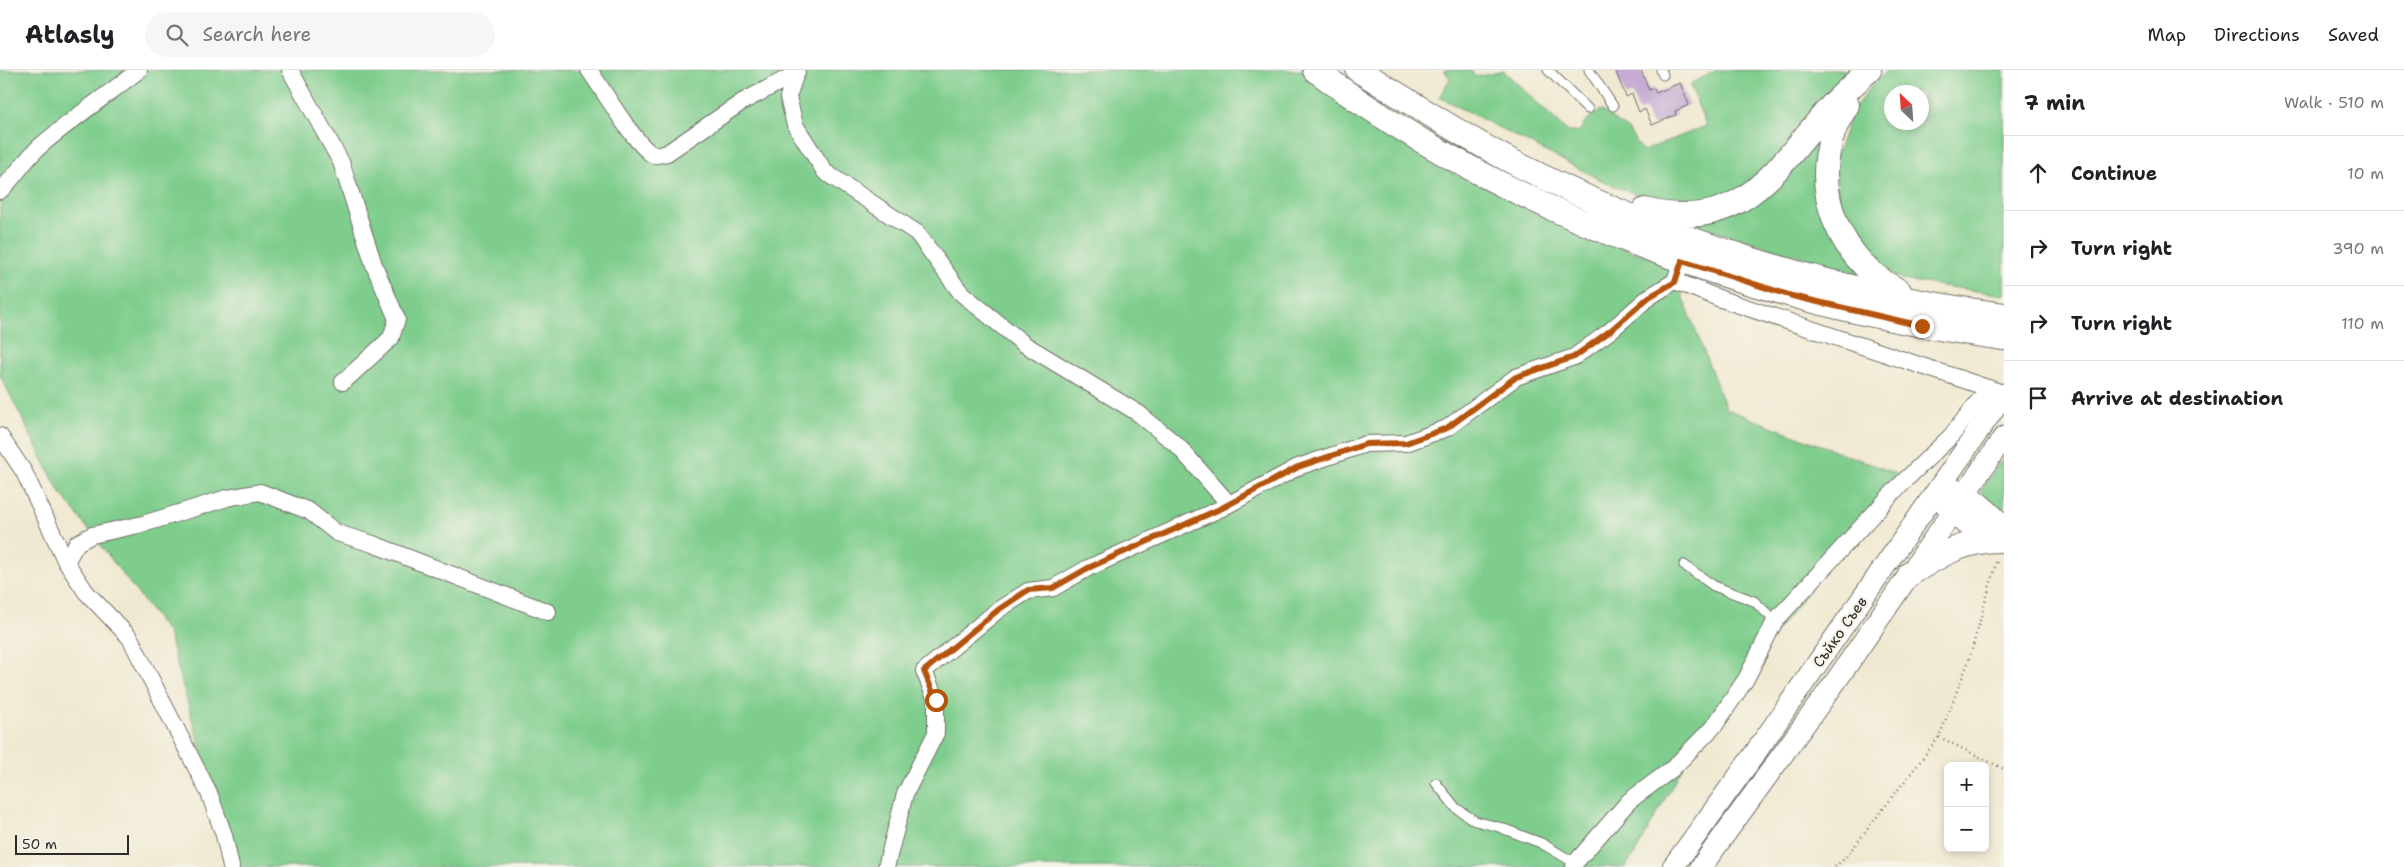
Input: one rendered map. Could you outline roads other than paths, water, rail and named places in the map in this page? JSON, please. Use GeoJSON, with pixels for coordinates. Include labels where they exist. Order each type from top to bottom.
{"type":"FeatureCollection","features":[{"type":"Feature","properties":{"kind":"main road"},"geometry":{"type":"LineString","coordinates":[[1315,70],[1417,137],[1493,178],[1599,227],[1678,271],[1922,326],[1971,322],[2004,315]]}},
{"type":"Feature","properties":{"kind":"main road"},"geometry":{"type":"LineString","coordinates":[[1358,70],[1432,116],[1511,161],[1580,194],[1714,247],[1797,272],[1925,304]]}},
{"type":"Feature","properties":{"kind":"main road"},"geometry":{"type":"LineString","coordinates":[[1580,194],[1654,212],[1680,216],[1721,209],[1753,193],[1768,181],[1833,104],[1870,70]]}},
{"type":"Feature","properties":{"kind":"main road"},"geometry":{"type":"LineString","coordinates":[[1870,70],[1844,109],[1828,145],[1826,183],[1834,221],[1842,239],[1864,266],[1889,286],[1925,304],[1971,322],[2004,338]]}},
{"type":"Feature","properties":{"kind":"main road"},"geometry":{"type":"LineString","coordinates":[[1940,489],[1942,496],[1959,503],[1980,531],[2004,536]]}},
{"type":"Feature","properties":{"kind":"main road"},"geometry":{"type":"LineString","coordinates":[[1910,574],[1957,546],[2004,536]]}},
{"type":"Feature","properties":{"kind":"street"},"geometry":{"type":"LineString","coordinates":[[0,191],[9,183],[23,162],[40,146],[139,70]]}},
{"type":"Feature","properties":{"kind":"street"},"geometry":{"type":"LineString","coordinates":[[290,70],[342,162],[374,265],[397,319],[391,338],[343,382]]}},
{"type":"Feature","properties":{"kind":"street"},"geometry":{"type":"LineString","coordinates":[[589,70],[636,138],[650,154],[660,156],[668,153],[742,102],[798,73]]}},
{"type":"Feature","properties":{"kind":"street"},"geometry":{"type":"LineString","coordinates":[[798,73],[788,97],[795,124],[825,172],[917,233],[961,293],[1024,344],[1138,413],[1178,446],[1229,504]]}},
{"type":"Feature","properties":{"kind":"street"},"geometry":{"type":"LineString","coordinates":[[886,867],[904,794],[936,733],[936,700],[924,671],[998,610],[1028,590],[1053,588],[1088,568],[1229,504],[1298,467],[1366,444],[1406,443],[1447,428],[1516,377],[1574,357],[1610,331],[1678,271],[1721,299],[1999,392],[1899,486],[1775,620],[1746,680],[1715,725],[1672,769],[1629,801],[1574,865]]}},
{"type":"Feature","properties":{"kind":"street","name":"Съйко Съев"},"geometry":{"type":"LineString","coordinates":[[1674,867],[1752,759],[1940,489],[1999,392]]}},
{"type":"Feature","properties":{"kind":"street"},"geometry":{"type":"LineString","coordinates":[[0,436],[24,472],[66,562],[86,592],[130,638],[209,793],[224,835],[232,867]]}},
{"type":"Feature","properties":{"kind":"street","name":"Съйко Съев"},"geometry":{"type":"LineString","coordinates":[[1701,867],[1836,681],[2004,437]]}},
{"type":"Feature","properties":{"kind":"street"},"geometry":{"type":"LineString","coordinates":[[66,562],[77,543],[92,535],[143,524],[227,498],[260,492],[309,512],[336,534],[373,544],[548,612]]}},
{"type":"Feature","properties":{"kind":"lane"},"geometry":{"type":"LineString","coordinates":[[1548,70],[1588,109]]}},
{"type":"Feature","properties":{"kind":"lane"},"geometry":{"type":"LineString","coordinates":[[1589,70],[1613,106]]}},
{"type":"Feature","properties":{"kind":"lane"},"geometry":{"type":"LineString","coordinates":[[1684,565],[1714,586],[1754,601],[1775,620]]}},
{"type":"Feature","properties":{"kind":"lane"},"geometry":{"type":"LineString","coordinates":[[1436,783],[1456,808],[1475,821],[1499,827],[1541,843],[1574,865]]}}]}
